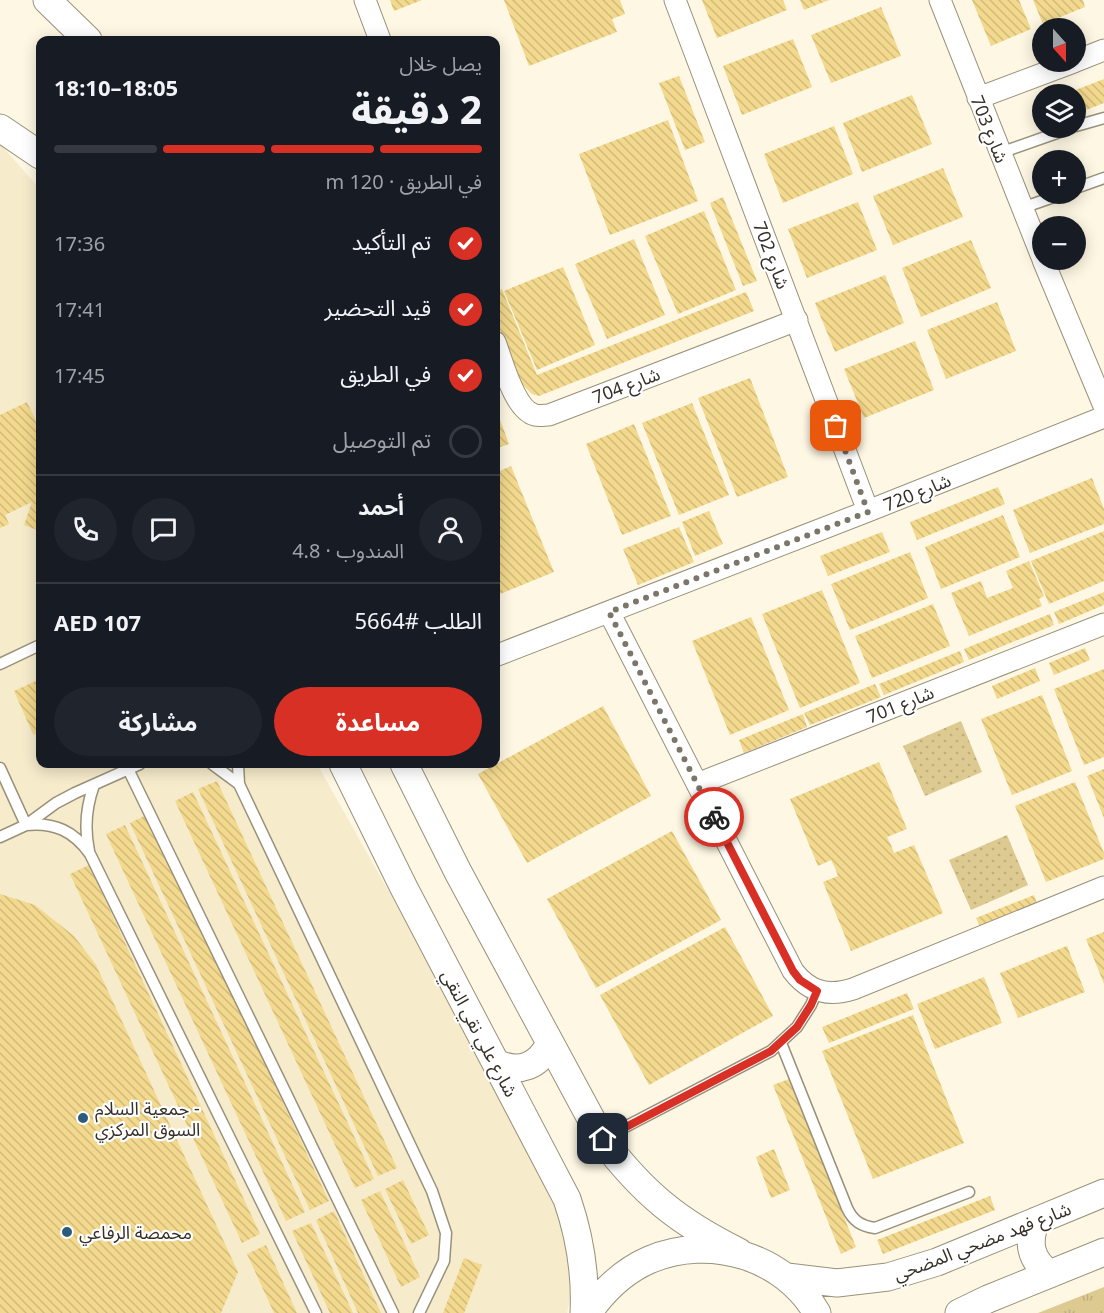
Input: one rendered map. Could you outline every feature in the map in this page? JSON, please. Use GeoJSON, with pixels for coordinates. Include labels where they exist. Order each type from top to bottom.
{"type":"FeatureCollection","features":[{"type":"Feature","properties":{"kind":"street"},"geometry":{"type":"LineString","coordinates":[[47,0],[84,36]]}},
{"type":"Feature","properties":{"kind":"street"},"geometry":{"type":"LineString","coordinates":[[365,0],[378,36]]}},
{"type":"Feature","properties":{"kind":"street","name":"شارع 702"},"geometry":{"type":"LineString","coordinates":[[675,0],[868,512]]}},
{"type":"Feature","properties":{"kind":"street","name":"شارع 703"},"geometry":{"type":"LineString","coordinates":[[940,0],[1032,232]]}},
{"type":"Feature","properties":{"kind":"street"},"geometry":{"type":"LineString","coordinates":[[1086,57],[1104,50]]}},
{"type":"Feature","properties":{"kind":"street"},"geometry":{"type":"LineString","coordinates":[[978,99],[1047,72]]}},
{"type":"Feature","properties":{"kind":"street"},"geometry":{"type":"LineString","coordinates":[[0,128],[36,152]]}},
{"type":"Feature","properties":{"kind":"street","name":"شارع 703"},"geometry":{"type":"LineString","coordinates":[[1048,270],[1104,406]]}},
{"type":"Feature","properties":{"kind":"street","name":"شارع 704"},"geometry":{"type":"LineString","coordinates":[[500,355],[520,404],[534,415],[549,415],[797,320]]}},
{"type":"Feature","properties":{"kind":"street","name":"شارع 720"},"geometry":{"type":"LineString","coordinates":[[500,654],[868,512],[1104,417]]}},
{"type":"Feature","properties":{"kind":"street"},"geometry":{"type":"LineString","coordinates":[[609,612],[793,971],[800,980],[817,991],[830,993],[853,989],[1104,887]]}},
{"type":"Feature","properties":{"kind":"street","name":"شارع 701"},"geometry":{"type":"LineString","coordinates":[[697,784],[1104,624]]}},
{"type":"Feature","properties":{"kind":"street","name":"شارع علي نقي النقي"},"geometry":{"type":"LineString","coordinates":[[345,768],[404,888],[558,1180],[574,1219],[583,1266],[584,1313]]}},
{"type":"Feature","properties":{"kind":"street"},"geometry":{"type":"LineString","coordinates":[[408,768],[458,872],[550,1043],[603,1139],[624,1167],[649,1194],[677,1217],[706,1236],[757,1259],[787,1277],[811,1302],[817,1313]]}},
{"type":"Feature","properties":{"kind":"street"},"geometry":{"type":"LineString","coordinates":[[496,1063],[513,1069],[530,1066],[539,1060],[550,1043]]}},
{"type":"Feature","properties":{"kind":"street","name":"شارع فهد مضحي المضحي"},"geometry":{"type":"LineString","coordinates":[[787,1277],[837,1283],[888,1277],[937,1262],[1104,1193]]}},
{"type":"Feature","properties":{"kind":"street"},"geometry":{"type":"LineString","coordinates":[[1036,1221],[1031,1232],[1032,1252],[1042,1268],[1050,1274]]}},
{"type":"Feature","properties":{"kind":"street"},"geometry":{"type":"LineString","coordinates":[[588,1313],[600,1295],[623,1275],[649,1260],[678,1251],[708,1249],[739,1252]]}},
{"type":"Feature","properties":{"kind":"street"},"geometry":{"type":"LineString","coordinates":[[959,1313],[1104,1252]]}},
{"type":"Feature","properties":{"kind":"lane"},"geometry":{"type":"LineString","coordinates":[[1086,123],[1104,117]]}},
{"type":"Feature","properties":{"kind":"lane"},"geometry":{"type":"LineString","coordinates":[[1000,153],[1043,138]]}},
{"type":"Feature","properties":{"kind":"lane"},"geometry":{"type":"LineString","coordinates":[[1086,184],[1104,178]]}},
{"type":"Feature","properties":{"kind":"lane"},"geometry":{"type":"LineString","coordinates":[[1022,208],[1033,204]]}},
{"type":"Feature","properties":{"kind":"lane"},"geometry":{"type":"LineString","coordinates":[[0,664],[36,647]]}},
{"type":"Feature","properties":{"kind":"lane"},"geometry":{"type":"LineString","coordinates":[[0,768],[26,825]]}},
{"type":"Feature","properties":{"kind":"lane"},"geometry":{"type":"LineString","coordinates":[[217,768],[239,784]]}},
{"type":"Feature","properties":{"kind":"lane"},"geometry":{"type":"LineString","coordinates":[[238,768],[239,784],[435,1201],[446,1233],[444,1261],[419,1313]]}},
{"type":"Feature","properties":{"kind":"lane"},"geometry":{"type":"LineString","coordinates":[[0,837],[26,825],[56,803],[128,769],[393,1313]]}},
{"type":"Feature","properties":{"kind":"lane"},"geometry":{"type":"LineString","coordinates":[[90,854],[85,826],[86,812],[94,784]]}},
{"type":"Feature","properties":{"kind":"lane"},"geometry":{"type":"LineString","coordinates":[[26,825],[51,824],[63,828],[83,844],[90,854],[316,1313]]}},
{"type":"Feature","properties":{"kind":"lane"},"geometry":{"type":"LineString","coordinates":[[603,1139],[760,1057],[781,1043],[804,1017],[817,991]]}},
{"type":"Feature","properties":{"kind":"lane"},"geometry":{"type":"LineString","coordinates":[[781,1043],[847,1208],[857,1223],[875,1228],[969,1192]]}},
{"type":"Feature","properties":{"kind":"shaded area"},"geometry":{"type":"Polygon","coordinates":[[[0,144],[36,184],[36,768],[319,768],[566,1207],[576,1273],[567,1313],[0,1313],[0,144]]]}},
{"type":"Feature","properties":{"kind":"green space"},"geometry":{"type":"Polygon","coordinates":[[[961,721],[982,772],[925,796],[903,746],[961,721]]]}},
{"type":"Feature","properties":{"kind":"green space"},"geometry":{"type":"Polygon","coordinates":[[[1007,835],[1028,885],[971,910],[949,860],[1007,835]]]}},
{"type":"Feature","properties":{"kind":"green space"},"geometry":{"type":"Polygon","coordinates":[[[1104,1287],[1104,1313],[1038,1313],[1104,1287]]]}},
{"type":"Feature","properties":{"kind":"building"},"geometry":{"type":"Polygon","coordinates":[[[390,0],[422,0],[394,11],[390,0]]]}},
{"type":"Feature","properties":{"kind":"building"},"geometry":{"type":"Polygon","coordinates":[[[504,0],[620,0],[625,14],[612,19],[617,32],[529,66],[504,0]]]}},
{"type":"Feature","properties":{"kind":"building"},"geometry":{"type":"Polygon","coordinates":[[[702,0],[783,0],[787,10],[717,38],[702,0]]]}},
{"type":"Feature","properties":{"kind":"building"},"geometry":{"type":"Polygon","coordinates":[[[800,0],[829,0],[804,10],[800,0]]]}},
{"type":"Feature","properties":{"kind":"building"},"geometry":{"type":"Polygon","coordinates":[[[972,0],[1019,0],[1031,29],[991,46],[972,0]]]}},
{"type":"Feature","properties":{"kind":"building"},"geometry":{"type":"Polygon","coordinates":[[[1033,0],[1083,0],[1085,7],[1058,18],[1040,18],[1033,0]]]}},
{"type":"Feature","properties":{"kind":"building"},"geometry":{"type":"Polygon","coordinates":[[[881,7],[901,56],[831,83],[811,35],[881,7]]]}},
{"type":"Feature","properties":{"kind":"building"},"geometry":{"type":"Polygon","coordinates":[[[793,39],[812,87],[742,115],[723,66],[793,39]]]}},
{"type":"Feature","properties":{"kind":"building"},"geometry":{"type":"Polygon","coordinates":[[[679,76],[705,142],[685,150],[659,83],[679,76]]]}},
{"type":"Feature","properties":{"kind":"building"},"geometry":{"type":"Polygon","coordinates":[[[1104,79],[1104,103],[1086,110],[1086,86],[1104,79]]]}},
{"type":"Feature","properties":{"kind":"building"},"geometry":{"type":"Polygon","coordinates":[[[912,95],[932,144],[862,172],[843,123],[912,95]]]}},
{"type":"Feature","properties":{"kind":"building"},"geometry":{"type":"Polygon","coordinates":[[[668,120],[698,201],[610,235],[579,154],[668,120]]]}},
{"type":"Feature","properties":{"kind":"building"},"geometry":{"type":"Polygon","coordinates":[[[834,126],[853,174],[783,203],[764,154],[834,126]]]}},
{"type":"Feature","properties":{"kind":"building"},"geometry":{"type":"Polygon","coordinates":[[[943,168],[963,217],[893,245],[873,196],[943,168]]]}},
{"type":"Feature","properties":{"kind":"building"},"geometry":{"type":"Polygon","coordinates":[[[723,197],[757,281],[743,286],[710,203],[723,197]]]}},
{"type":"Feature","properties":{"kind":"building"},"geometry":{"type":"Polygon","coordinates":[[[858,202],[877,250],[807,278],[788,229],[858,202]]]}},
{"type":"Feature","properties":{"kind":"building"},"geometry":{"type":"Polygon","coordinates":[[[704,211],[736,290],[678,314],[645,236],[704,211]]]}},
{"type":"Feature","properties":{"kind":"building"},"geometry":{"type":"Polygon","coordinates":[[[634,239],[665,315],[607,339],[575,264],[634,239]]]}},
{"type":"Feature","properties":{"kind":"building"},"geometry":{"type":"Polygon","coordinates":[[[971,240],[991,288],[921,317],[902,268],[971,240]]]}},
{"type":"Feature","properties":{"kind":"building"},"geometry":{"type":"Polygon","coordinates":[[[563,267],[595,345],[537,370],[504,291],[563,267]]]}},
{"type":"Feature","properties":{"kind":"building"},"geometry":{"type":"Polygon","coordinates":[[[885,275],[904,323],[835,352],[815,303],[885,275]]]}},
{"type":"Feature","properties":{"kind":"building"},"geometry":{"type":"Polygon","coordinates":[[[502,289],[537,375],[746,292],[754,311],[539,396],[532,394],[522,384],[500,330],[500,290],[502,289]]]}},
{"type":"Feature","properties":{"kind":"building"},"geometry":{"type":"Polygon","coordinates":[[[997,302],[1016,351],[946,379],[927,330],[997,302]]]}},
{"type":"Feature","properties":{"kind":"building"},"geometry":{"type":"Polygon","coordinates":[[[915,341],[934,390],[864,418],[844,369],[915,341]]]}},
{"type":"Feature","properties":{"kind":"building"},"geometry":{"type":"Polygon","coordinates":[[[750,378],[788,477],[737,497],[698,398],[750,378]]]}},
{"type":"Feature","properties":{"kind":"building"},"geometry":{"type":"Polygon","coordinates":[[[27,402],[36,421],[36,530],[24,525],[32,502],[5,515],[9,524],[0,528],[0,415],[27,402]]]}},
{"type":"Feature","properties":{"kind":"building"},"geometry":{"type":"Polygon","coordinates":[[[692,403],[729,495],[679,515],[642,423],[692,403]]]}},
{"type":"Feature","properties":{"kind":"building"},"geometry":{"type":"Polygon","coordinates":[[[500,420],[509,444],[500,447],[500,420]]]}},
{"type":"Feature","properties":{"kind":"building"},"geometry":{"type":"Polygon","coordinates":[[[634,424],[671,516],[622,535],[586,444],[634,424]]]}},
{"type":"Feature","properties":{"kind":"building"},"geometry":{"type":"Polygon","coordinates":[[[511,466],[554,572],[500,594],[500,471],[511,466]]]}},
{"type":"Feature","properties":{"kind":"building"},"geometry":{"type":"Polygon","coordinates":[[[1092,478],[1104,509],[1104,524],[1030,553],[1013,510],[1092,478]]]}},
{"type":"Feature","properties":{"kind":"building"},"geometry":{"type":"Polygon","coordinates":[[[998,487],[1005,504],[917,540],[910,522],[998,487]]]}},
{"type":"Feature","properties":{"kind":"building"},"geometry":{"type":"Polygon","coordinates":[[[709,511],[723,544],[695,556],[682,522],[709,511]]]}},
{"type":"Feature","properties":{"kind":"building"},"geometry":{"type":"Polygon","coordinates":[[[1003,515],[1020,557],[941,589],[925,547],[1003,515]]]}},
{"type":"Feature","properties":{"kind":"building"},"geometry":{"type":"Polygon","coordinates":[[[679,527],[694,562],[638,585],[623,549],[679,527]]]}},
{"type":"Feature","properties":{"kind":"building"},"geometry":{"type":"Polygon","coordinates":[[[1104,531],[1104,581],[1049,604],[1031,561],[1104,531]]]}},
{"type":"Feature","properties":{"kind":"building"},"geometry":{"type":"Polygon","coordinates":[[[882,532],[890,552],[828,576],[820,556],[882,532]]]}},
{"type":"Feature","properties":{"kind":"building"},"geometry":{"type":"Polygon","coordinates":[[[910,552],[928,598],[850,630],[831,584],[910,552]]]}},
{"type":"Feature","properties":{"kind":"building"},"geometry":{"type":"Polygon","coordinates":[[[1029,561],[1044,596],[1039,599],[1042,606],[969,636],[951,593],[981,581],[987,598],[1013,588],[1006,571],[1029,561]]]}},
{"type":"Feature","properties":{"kind":"building"},"geometry":{"type":"Polygon","coordinates":[[[822,590],[860,683],[800,708],[762,614],[822,590]]]}},
{"type":"Feature","properties":{"kind":"building"},"geometry":{"type":"Polygon","coordinates":[[[1104,592],[1104,605],[1059,624],[1054,612],[1104,592]]]}},
{"type":"Feature","properties":{"kind":"building"},"geometry":{"type":"Polygon","coordinates":[[[933,604],[950,646],[872,678],[855,636],[933,604]]]}},
{"type":"Feature","properties":{"kind":"building"},"geometry":{"type":"Polygon","coordinates":[[[1050,614],[1054,625],[969,660],[964,649],[1050,614]]]}},
{"type":"Feature","properties":{"kind":"building"},"geometry":{"type":"Polygon","coordinates":[[[751,617],[789,710],[730,735],[692,641],[751,617]]]}},
{"type":"Feature","properties":{"kind":"building"},"geometry":{"type":"Polygon","coordinates":[[[1085,648],[1090,660],[1054,675],[1049,663],[1085,648]]]}},
{"type":"Feature","properties":{"kind":"building"},"geometry":{"type":"Polygon","coordinates":[[[960,651],[964,662],[884,695],[879,684],[960,651]]]}},
{"type":"Feature","properties":{"kind":"building"},"geometry":{"type":"Polygon","coordinates":[[[1035,668],[1040,681],[997,699],[992,686],[1035,668]]]}},
{"type":"Feature","properties":{"kind":"building"},"geometry":{"type":"Polygon","coordinates":[[[1104,669],[1104,757],[1084,765],[1054,689],[1104,669]]]}},
{"type":"Feature","properties":{"kind":"building"},"geometry":{"type":"Polygon","coordinates":[[[36,681],[36,734],[33,734],[14,691],[36,681]]]}},
{"type":"Feature","properties":{"kind":"building"},"geometry":{"type":"Polygon","coordinates":[[[875,684],[881,697],[810,725],[804,713],[875,684]]]}},
{"type":"Feature","properties":{"kind":"building"},"geometry":{"type":"Polygon","coordinates":[[[1042,695],[1072,771],[1012,795],[981,719],[1042,695]]]}},
{"type":"Feature","properties":{"kind":"building"},"geometry":{"type":"Polygon","coordinates":[[[603,706],[651,796],[527,863],[478,774],[489,768],[500,768],[500,762],[603,706]]]}},
{"type":"Feature","properties":{"kind":"building"},"geometry":{"type":"Polygon","coordinates":[[[803,714],[807,727],[744,753],[739,740],[803,714]]]}},
{"type":"Feature","properties":{"kind":"building"},"geometry":{"type":"Polygon","coordinates":[[[879,762],[907,829],[887,837],[894,853],[914,845],[943,913],[851,951],[823,882],[838,876],[835,868],[831,860],[818,866],[790,799],[879,762]]]}},
{"type":"Feature","properties":{"kind":"building"},"geometry":{"type":"Polygon","coordinates":[[[1104,769],[1104,818],[1087,776],[1104,769]]]}},
{"type":"Feature","properties":{"kind":"building"},"geometry":{"type":"Polygon","coordinates":[[[217,781],[397,1168],[378,1176],[198,789],[217,781]]]}},
{"type":"Feature","properties":{"kind":"building"},"geometry":{"type":"Polygon","coordinates":[[[1075,782],[1104,853],[1104,859],[1046,882],[1015,806],[1075,782]]]}},
{"type":"Feature","properties":{"kind":"building"},"geometry":{"type":"Polygon","coordinates":[[[193,792],[374,1179],[355,1188],[175,801],[193,792]]]}},
{"type":"Feature","properties":{"kind":"building"},"geometry":{"type":"Polygon","coordinates":[[[148,814],[329,1201],[310,1210],[130,823],[148,814]]]}},
{"type":"Feature","properties":{"kind":"building"},"geometry":{"type":"Polygon","coordinates":[[[125,825],[305,1212],[286,1221],[106,834],[125,825]]]}},
{"type":"Feature","properties":{"kind":"building"},"geometry":{"type":"Polygon","coordinates":[[[672,831],[721,920],[596,988],[547,899],[672,831]]]}},
{"type":"Feature","properties":{"kind":"building"},"geometry":{"type":"Polygon","coordinates":[[[89,865],[260,1234],[242,1243],[70,874],[89,865]]]}},
{"type":"Feature","properties":{"kind":"building","name":"جمعية السلام - السوق المركزي"},"geometry":{"type":"Polygon","coordinates":[[[0,894],[35,905],[74,936],[96,965],[238,1272],[221,1313],[0,1313],[0,894]]]}},
{"type":"Feature","properties":{"kind":"building"},"geometry":{"type":"Polygon","coordinates":[[[1034,895],[1038,906],[981,929],[976,918],[1034,895]]]}},
{"type":"Feature","properties":{"kind":"building"},"geometry":{"type":"Polygon","coordinates":[[[725,927],[773,1016],[649,1085],[600,995],[725,927]]]}},
{"type":"Feature","properties":{"kind":"building"},"geometry":{"type":"Polygon","coordinates":[[[1104,932],[1104,984],[1086,939],[1104,932]]]}},
{"type":"Feature","properties":{"kind":"building"},"geometry":{"type":"Polygon","coordinates":[[[1067,946],[1085,992],[1018,1018],[1000,973],[1067,946]]]}},
{"type":"Feature","properties":{"kind":"building"},"geometry":{"type":"Polygon","coordinates":[[[984,977],[1002,1023],[935,1049],[917,1004],[984,977]]]}},
{"type":"Feature","properties":{"kind":"building"},"geometry":{"type":"Polygon","coordinates":[[[907,993],[914,1009],[829,1043],[822,1027],[907,993]]]}},
{"type":"Feature","properties":{"kind":"building"},"geometry":{"type":"Polygon","coordinates":[[[913,1015],[964,1143],[873,1179],[822,1051],[913,1015]]]}},
{"type":"Feature","properties":{"kind":"building"},"geometry":{"type":"Polygon","coordinates":[[[789,1079],[856,1247],[841,1254],[773,1085],[789,1079]]]}},
{"type":"Feature","properties":{"kind":"building"},"geometry":{"type":"Polygon","coordinates":[[[774,1149],[790,1190],[771,1198],[756,1157],[774,1149]]]}},
{"type":"Feature","properties":{"kind":"building"},"geometry":{"type":"Polygon","coordinates":[[[403,1180],[429,1235],[411,1244],[385,1189],[403,1180]]]}},
{"type":"Feature","properties":{"kind":"building"},"geometry":{"type":"Polygon","coordinates":[[[380,1191],[420,1277],[401,1287],[361,1200],[380,1191]]]}},
{"type":"Feature","properties":{"kind":"building"},"geometry":{"type":"Polygon","coordinates":[[[990,1196],[995,1210],[883,1254],[877,1240],[990,1196]]]}},
{"type":"Feature","properties":{"kind":"building"},"geometry":{"type":"Polygon","coordinates":[[[334,1211],[381,1313],[358,1313],[316,1220],[334,1211]]]}},
{"type":"Feature","properties":{"kind":"building"},"geometry":{"type":"Polygon","coordinates":[[[311,1223],[353,1313],[330,1313],[292,1231],[311,1223]]]}},
{"type":"Feature","properties":{"kind":"building"},"geometry":{"type":"Polygon","coordinates":[[[266,1245],[297,1313],[274,1313],[247,1254],[266,1245]]]}},
{"type":"Feature","properties":{"kind":"building"},"geometry":{"type":"Polygon","coordinates":[[[464,1258],[482,1265],[464,1313],[443,1313],[464,1258]]]}},
{"type":"Feature","properties":{"kind":"way so far"},"geometry":{"type":"LineString","coordinates":[[714,817],[609,612],[868,512],[836,426]]}},
{"type":"Feature","properties":{"kind":"place","name":"جمعية السلام - السوق المركزي"},"geometry":{"type":"Point","coordinates":[83,1118]}},
{"type":"Feature","properties":{"kind":"place","name":"محمصة الرفاعي"},"geometry":{"type":"Point","coordinates":[67,1232]}},
{"type":"Feature","properties":{"kind":"route"},"geometry":{"type":"LineString","coordinates":[[603,1139],[771,1051],[797,1027],[817,991],[800,980],[793,971],[714,817]]}}]}
